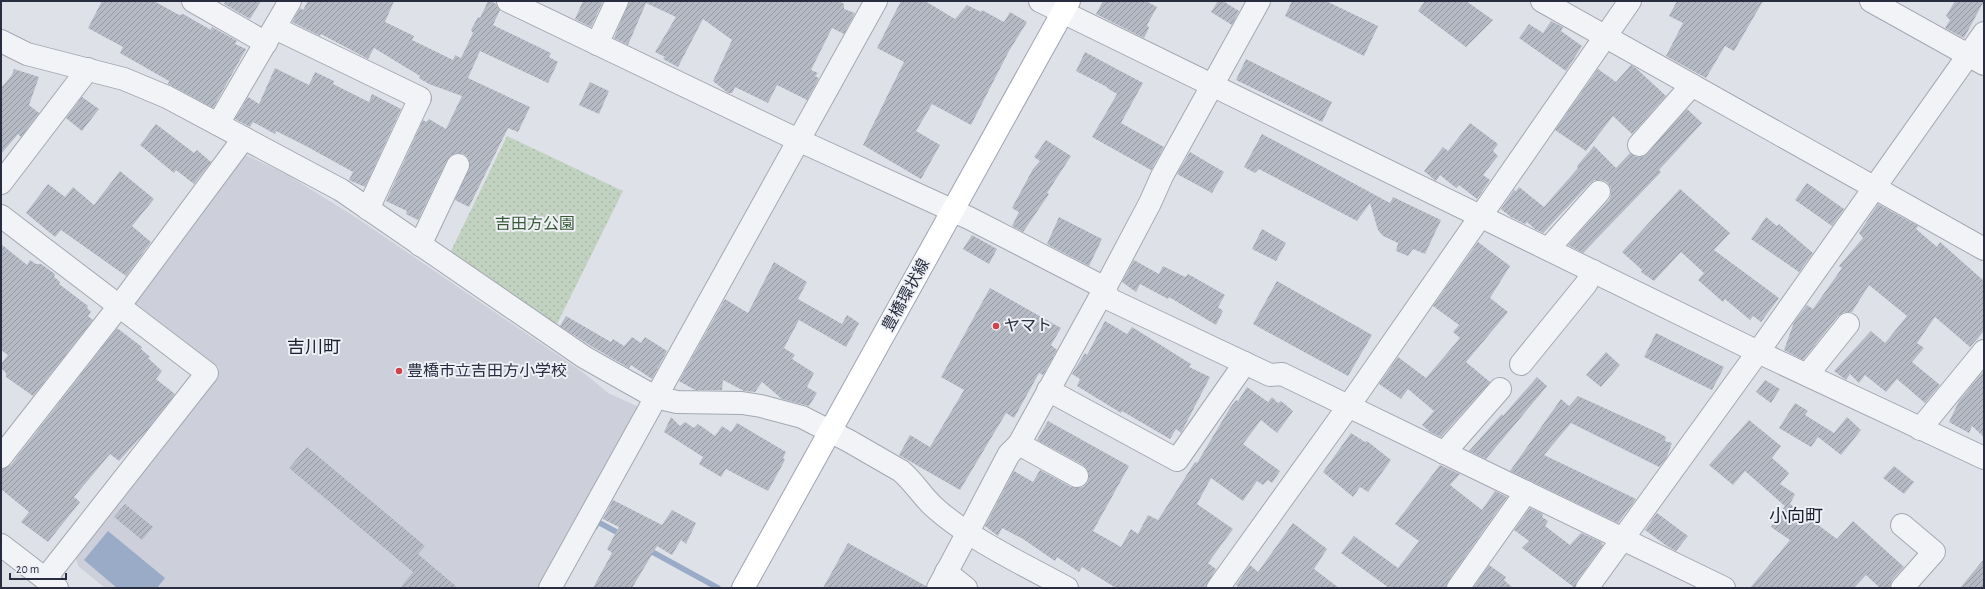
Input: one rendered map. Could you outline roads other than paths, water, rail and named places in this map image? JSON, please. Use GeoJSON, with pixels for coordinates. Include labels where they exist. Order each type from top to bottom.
{"type":"FeatureCollection","features":[{"type":"Feature","properties":{"kind":"main road","name":"豊橋環状線"},"geometry":{"type":"LineString","coordinates":[[743,588],[1066,7]]}},
{"type":"Feature","properties":{"kind":"street"},"geometry":{"type":"LineString","coordinates":[[193,1],[270,36],[420,98],[368,209]]}},
{"type":"Feature","properties":{"kind":"street"},"geometry":{"type":"LineString","coordinates":[[218,124],[290,1]]}},
{"type":"Feature","properties":{"kind":"street"},"geometry":{"type":"LineString","coordinates":[[508,1],[952,212],[1105,288],[1109,299],[1270,375],[1282,374],[1348,407],[1622,537],[1724,588]]}},
{"type":"Feature","properties":{"kind":"street"},"geometry":{"type":"LineString","coordinates":[[597,44],[617,1]]}},
{"type":"Feature","properties":{"kind":"street"},"geometry":{"type":"LineString","coordinates":[[550,588],[876,1]]}},
{"type":"Feature","properties":{"kind":"street"},"geometry":{"type":"LineString","coordinates":[[1040,1],[1066,7],[1213,84],[1480,216],[1758,352],[1984,458]]}},
{"type":"Feature","properties":{"kind":"street"},"geometry":{"type":"LineString","coordinates":[[966,588],[942,580],[962,547],[967,532],[1009,454],[1019,444],[1105,288],[1150,203],[1162,176],[1259,1]]}},
{"type":"Feature","properties":{"kind":"street"},"geometry":{"type":"LineString","coordinates":[[1542,1],[1984,249]]}},
{"type":"Feature","properties":{"kind":"street"},"geometry":{"type":"LineString","coordinates":[[1218,588],[1348,407],[1630,1]]}},
{"type":"Feature","properties":{"kind":"street"},"geometry":{"type":"LineString","coordinates":[[1871,1],[1976,60]]}},
{"type":"Feature","properties":{"kind":"street"},"geometry":{"type":"LineString","coordinates":[[1587,588],[1622,537],[1758,352],[1874,188],[1976,60],[1984,33]]}},
{"type":"Feature","properties":{"kind":"street"},"geometry":{"type":"LineString","coordinates":[[1,40],[27,54],[124,79],[167,97],[341,190],[584,356],[656,397],[677,402],[742,403],[761,406],[802,417],[830,431],[901,471],[912,480],[933,507],[967,532],[1067,588]]}},
{"type":"Feature","properties":{"kind":"street"},"geometry":{"type":"LineString","coordinates":[[1,184],[88,69]]}},
{"type":"Feature","properties":{"kind":"street"},"geometry":{"type":"LineString","coordinates":[[1639,145],[1692,86]]}},
{"type":"Feature","properties":{"kind":"street"},"geometry":{"type":"LineString","coordinates":[[1,457],[119,306],[244,138]]}},
{"type":"Feature","properties":{"kind":"street"},"geometry":{"type":"LineString","coordinates":[[420,245],[458,165]]}},
{"type":"Feature","properties":{"kind":"street"},"geometry":{"type":"LineString","coordinates":[[1548,249],[1599,192]]}},
{"type":"Feature","properties":{"kind":"street"},"geometry":{"type":"LineString","coordinates":[[1,216],[208,372],[51,583],[1,545]]}},
{"type":"Feature","properties":{"kind":"street"},"geometry":{"type":"LineString","coordinates":[[1521,364],[1586,284],[1593,271]]}},
{"type":"Feature","properties":{"kind":"street"},"geometry":{"type":"LineString","coordinates":[[1807,375],[1848,324]]}},
{"type":"Feature","properties":{"kind":"street"},"geometry":{"type":"LineString","coordinates":[[1920,429],[1984,351]]}},
{"type":"Feature","properties":{"kind":"street"},"geometry":{"type":"LineString","coordinates":[[1048,390],[1178,460],[1245,363]]}},
{"type":"Feature","properties":{"kind":"street"},"geometry":{"type":"LineString","coordinates":[[1444,452],[1500,389]]}},
{"type":"Feature","properties":{"kind":"street"},"geometry":{"type":"LineString","coordinates":[[1019,444],[1077,476]]}},
{"type":"Feature","properties":{"kind":"street"},"geometry":{"type":"LineString","coordinates":[[1458,588],[1526,492]]}},
{"type":"Feature","properties":{"kind":"street"},"geometry":{"type":"LineString","coordinates":[[1902,525],[1934,552],[1902,588]]}},
{"type":"Feature","properties":{"kind":"water"},"geometry":{"type":"Polygon","coordinates":[[[108,531],[165,578],[157,588],[117,588],[84,560],[108,531]]]}},
{"type":"Feature","properties":{"kind":"waterway"},"geometry":{"type":"LineString","coordinates":[[595,527],[598,522],[622,535]]}},
{"type":"Feature","properties":{"kind":"waterway"},"geometry":{"type":"LineString","coordinates":[[647,549],[718,588]]}},
{"type":"Feature","properties":{"kind":"place","name":"ヤマト"},"geometry":{"type":"Point","coordinates":[996,326]}},
{"type":"Feature","properties":{"kind":"place","name":"豊橋市立吉田方小学校"},"geometry":{"type":"Point","coordinates":[399,371]}},
{"type":"Feature","properties":{"kind":"district","name":"吉川町"},"geometry":{"type":"Point","coordinates":[314,348]}},
{"type":"Feature","properties":{"kind":"district","name":"小向町"},"geometry":{"type":"Point","coordinates":[1796,517]}},
{"type":"Feature","properties":{"kind":"park label","name":"吉田方公園"},"geometry":{"type":"Point","coordinates":[535,224]}}]}
